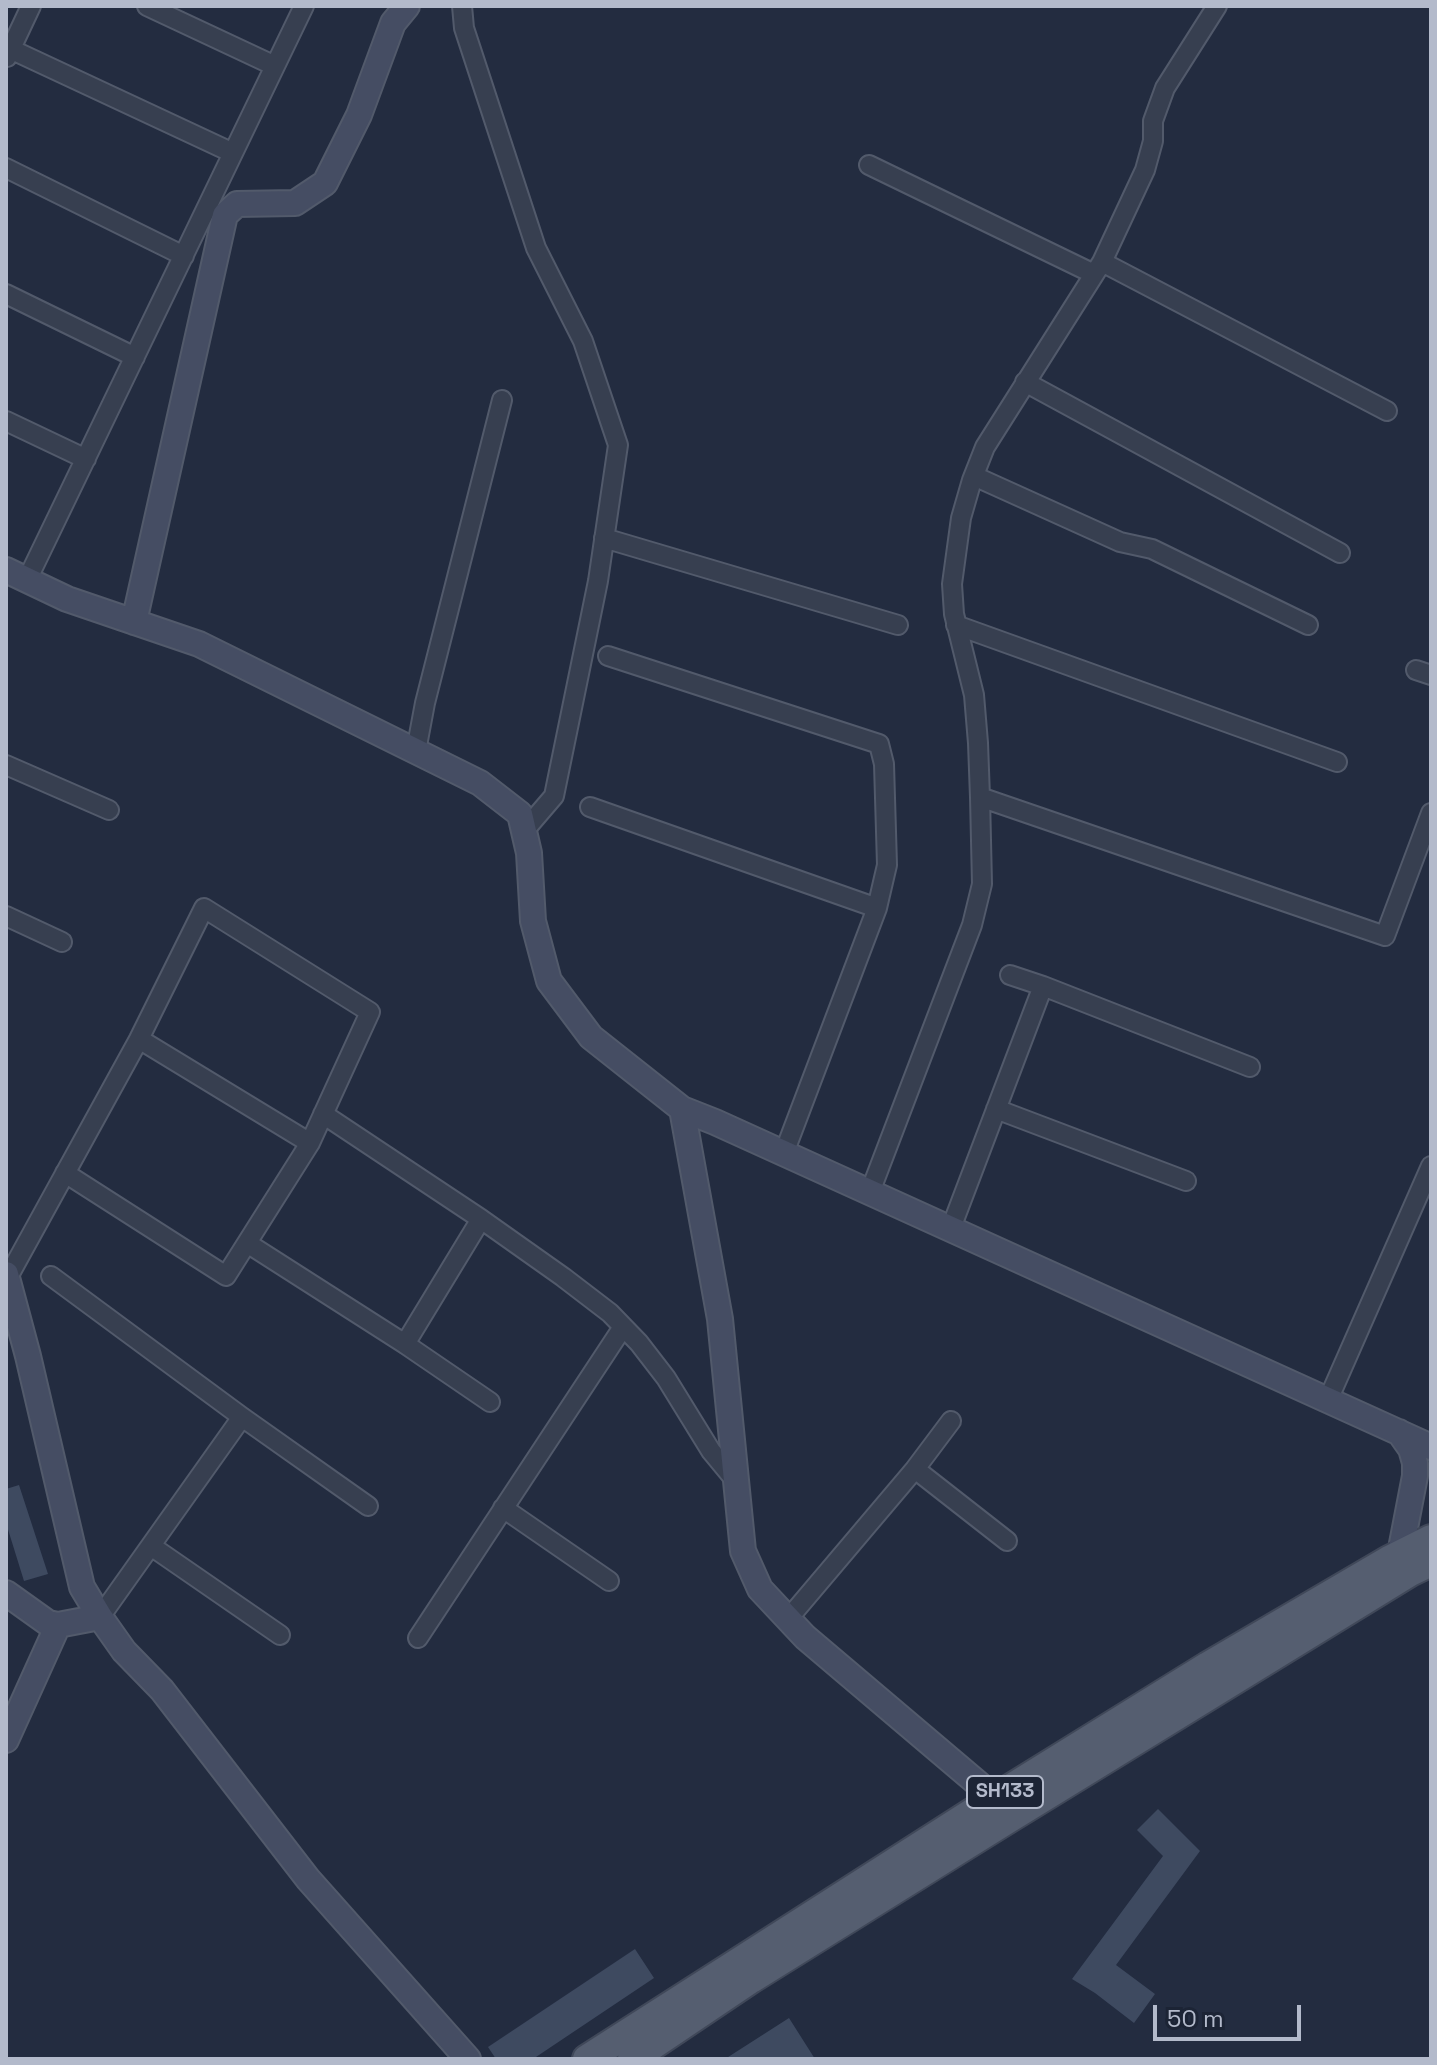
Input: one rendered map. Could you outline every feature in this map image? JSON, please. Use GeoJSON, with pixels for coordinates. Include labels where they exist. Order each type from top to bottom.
{"type":"FeatureCollection","features":[{"type":"Feature","properties":{"kind":"main road"},"geometry":{"type":"LineString","coordinates":[[134,622],[225,215],[237,204],[295,203],[325,183],[359,115],[393,23],[407,6]]}},
{"type":"Feature","properties":{"kind":"main road"},"geometry":{"type":"LineString","coordinates":[[17,575],[67,599],[199,644],[480,783],[520,814],[529,853],[533,921],[549,981],[591,1037],[682,1109],[1431,1447]]}},
{"type":"Feature","properties":{"kind":"main road"},"geometry":{"type":"LineString","coordinates":[[632,2059],[1002,1808],[805,1637],[760,1589],[743,1551],[720,1319],[682,1109]]}},
{"type":"Feature","properties":{"kind":"main road"},"geometry":{"type":"LineString","coordinates":[[7,1277],[82,1587],[124,1651],[162,1690],[308,1879],[468,2059]]}},
{"type":"Feature","properties":{"kind":"main road"},"geometry":{"type":"LineString","coordinates":[[1399,1432],[1411,1449],[1415,1463],[1414,1563]]}},
{"type":"Feature","properties":{"kind":"main road","name":"SH133"},"geometry":{"type":"LineString","coordinates":[[587,2059],[1002,1808],[1208,1666],[1414,1563],[1431,1539]]}},
{"type":"Feature","properties":{"kind":"main road"},"geometry":{"type":"LineString","coordinates":[[6,1593],[48,1623],[58,1625],[100,1617]]}},
{"type":"Feature","properties":{"kind":"main road"},"geometry":{"type":"LineString","coordinates":[[6,1740],[58,1625]]}},
{"type":"Feature","properties":{"kind":"street"},"geometry":{"type":"LineString","coordinates":[[31,6],[8,52],[233,153]]}},
{"type":"Feature","properties":{"kind":"street"},"geometry":{"type":"LineString","coordinates":[[147,6],[275,66]]}},
{"type":"Feature","properties":{"kind":"street"},"geometry":{"type":"LineString","coordinates":[[17,575],[86,459],[304,6]]}},
{"type":"Feature","properties":{"kind":"street"},"geometry":{"type":"LineString","coordinates":[[462,6],[464,28],[536,248],[583,341],[618,445],[598,581],[554,796],[524,831]]}},
{"type":"Feature","properties":{"kind":"street"},"geometry":{"type":"LineString","coordinates":[[870,1192],[946,999],[972,925],[982,884],[974,695],[956,625],[952,584],[961,518],[985,447],[1098,268],[1145,170],[1153,141],[1153,121],[1165,88],[1217,6]]}},
{"type":"Feature","properties":{"kind":"street"},"geometry":{"type":"LineString","coordinates":[[869,165],[1098,268],[1387,411]]}},
{"type":"Feature","properties":{"kind":"street"},"geometry":{"type":"LineString","coordinates":[[6,168],[184,256]]}},
{"type":"Feature","properties":{"kind":"street"},"geometry":{"type":"LineString","coordinates":[[6,294],[135,357]]}},
{"type":"Feature","properties":{"kind":"street"},"geometry":{"type":"LineString","coordinates":[[1025,382],[1340,553]]}},
{"type":"Feature","properties":{"kind":"street"},"geometry":{"type":"LineString","coordinates":[[416,751],[425,703],[502,400]]}},
{"type":"Feature","properties":{"kind":"street"},"geometry":{"type":"LineString","coordinates":[[6,421],[86,459]]}},
{"type":"Feature","properties":{"kind":"street"},"geometry":{"type":"LineString","coordinates":[[974,476],[1120,542],[1152,549],[1308,625]]}},
{"type":"Feature","properties":{"kind":"street"},"geometry":{"type":"LineString","coordinates":[[604,538],[898,625]]}},
{"type":"Feature","properties":{"kind":"street"},"geometry":{"type":"LineString","coordinates":[[956,625],[1337,762]]}},
{"type":"Feature","properties":{"kind":"street"},"geometry":{"type":"LineString","coordinates":[[608,656],[879,744],[884,764],[887,865],[877,908],[784,1153]]}},
{"type":"Feature","properties":{"kind":"street"},"geometry":{"type":"LineString","coordinates":[[6,765],[109,810]]}},
{"type":"Feature","properties":{"kind":"street"},"geometry":{"type":"LineString","coordinates":[[980,797],[1385,936],[1431,813]]}},
{"type":"Feature","properties":{"kind":"street"},"geometry":{"type":"LineString","coordinates":[[590,807],[877,908]]}},
{"type":"Feature","properties":{"kind":"street"},"geometry":{"type":"LineString","coordinates":[[7,1277],[139,1039],[204,908],[370,1012],[310,1143],[226,1276],[65,1173]]}},
{"type":"Feature","properties":{"kind":"street"},"geometry":{"type":"LineString","coordinates":[[6,916],[62,942]]}},
{"type":"Feature","properties":{"kind":"street"},"geometry":{"type":"LineString","coordinates":[[1010,975],[1250,1067]]}},
{"type":"Feature","properties":{"kind":"street"},"geometry":{"type":"LineString","coordinates":[[951,1228],[1043,986]]}},
{"type":"Feature","properties":{"kind":"street"},"geometry":{"type":"LineString","coordinates":[[139,1039],[310,1143]]}},
{"type":"Feature","properties":{"kind":"street"},"geometry":{"type":"LineString","coordinates":[[996,1109],[1186,1181]]}},
{"type":"Feature","properties":{"kind":"street"},"geometry":{"type":"LineString","coordinates":[[323,1114],[481,1219],[591,1298],[639,1343],[666,1378],[711,1451],[735,1480]]}},
{"type":"Feature","properties":{"kind":"street"},"geometry":{"type":"LineString","coordinates":[[1328,1400],[1431,1166]]}},
{"type":"Feature","properties":{"kind":"street"},"geometry":{"type":"LineString","coordinates":[[405,1344],[481,1219]]}},
{"type":"Feature","properties":{"kind":"street"},"geometry":{"type":"LineString","coordinates":[[247,1243],[490,1402]]}},
{"type":"Feature","properties":{"kind":"street"},"geometry":{"type":"LineString","coordinates":[[51,1276],[368,1506]]}},
{"type":"Feature","properties":{"kind":"street"},"geometry":{"type":"LineString","coordinates":[[418,1638],[623,1327]]}},
{"type":"Feature","properties":{"kind":"street"},"geometry":{"type":"LineString","coordinates":[[100,1617],[242,1417]]}},
{"type":"Feature","properties":{"kind":"street"},"geometry":{"type":"LineString","coordinates":[[788,1619],[915,1469],[951,1421]]}},
{"type":"Feature","properties":{"kind":"street"},"geometry":{"type":"LineString","coordinates":[[915,1469],[1007,1541]]}},
{"type":"Feature","properties":{"kind":"street"},"geometry":{"type":"LineString","coordinates":[[503,1508],[609,1581]]}},
{"type":"Feature","properties":{"kind":"street"},"geometry":{"type":"LineString","coordinates":[[151,1546],[280,1635]]}},
{"type":"Feature","properties":{"kind":"building"},"geometry":{"type":"Polygon","coordinates":[[[19,1485],[48,1574],[24,1581],[6,1523],[6,1489],[19,1485]]]}},
{"type":"Feature","properties":{"kind":"building"},"geometry":{"type":"Polygon","coordinates":[[[1158,1809],[1200,1851],[1116,1965],[1155,1994],[1134,2023],[1072,1979],[1163,1856],[1137,1830],[1158,1809]]]}},
{"type":"Feature","properties":{"kind":"building"},"geometry":{"type":"Polygon","coordinates":[[[635,1949],[654,1978],[533,2059],[496,2059],[488,2047],[635,1949]]]}},
{"type":"Feature","properties":{"kind":"building"},"geometry":{"type":"Polygon","coordinates":[[[789,2018],[815,2059],[725,2059],[789,2018]]]}}]}
